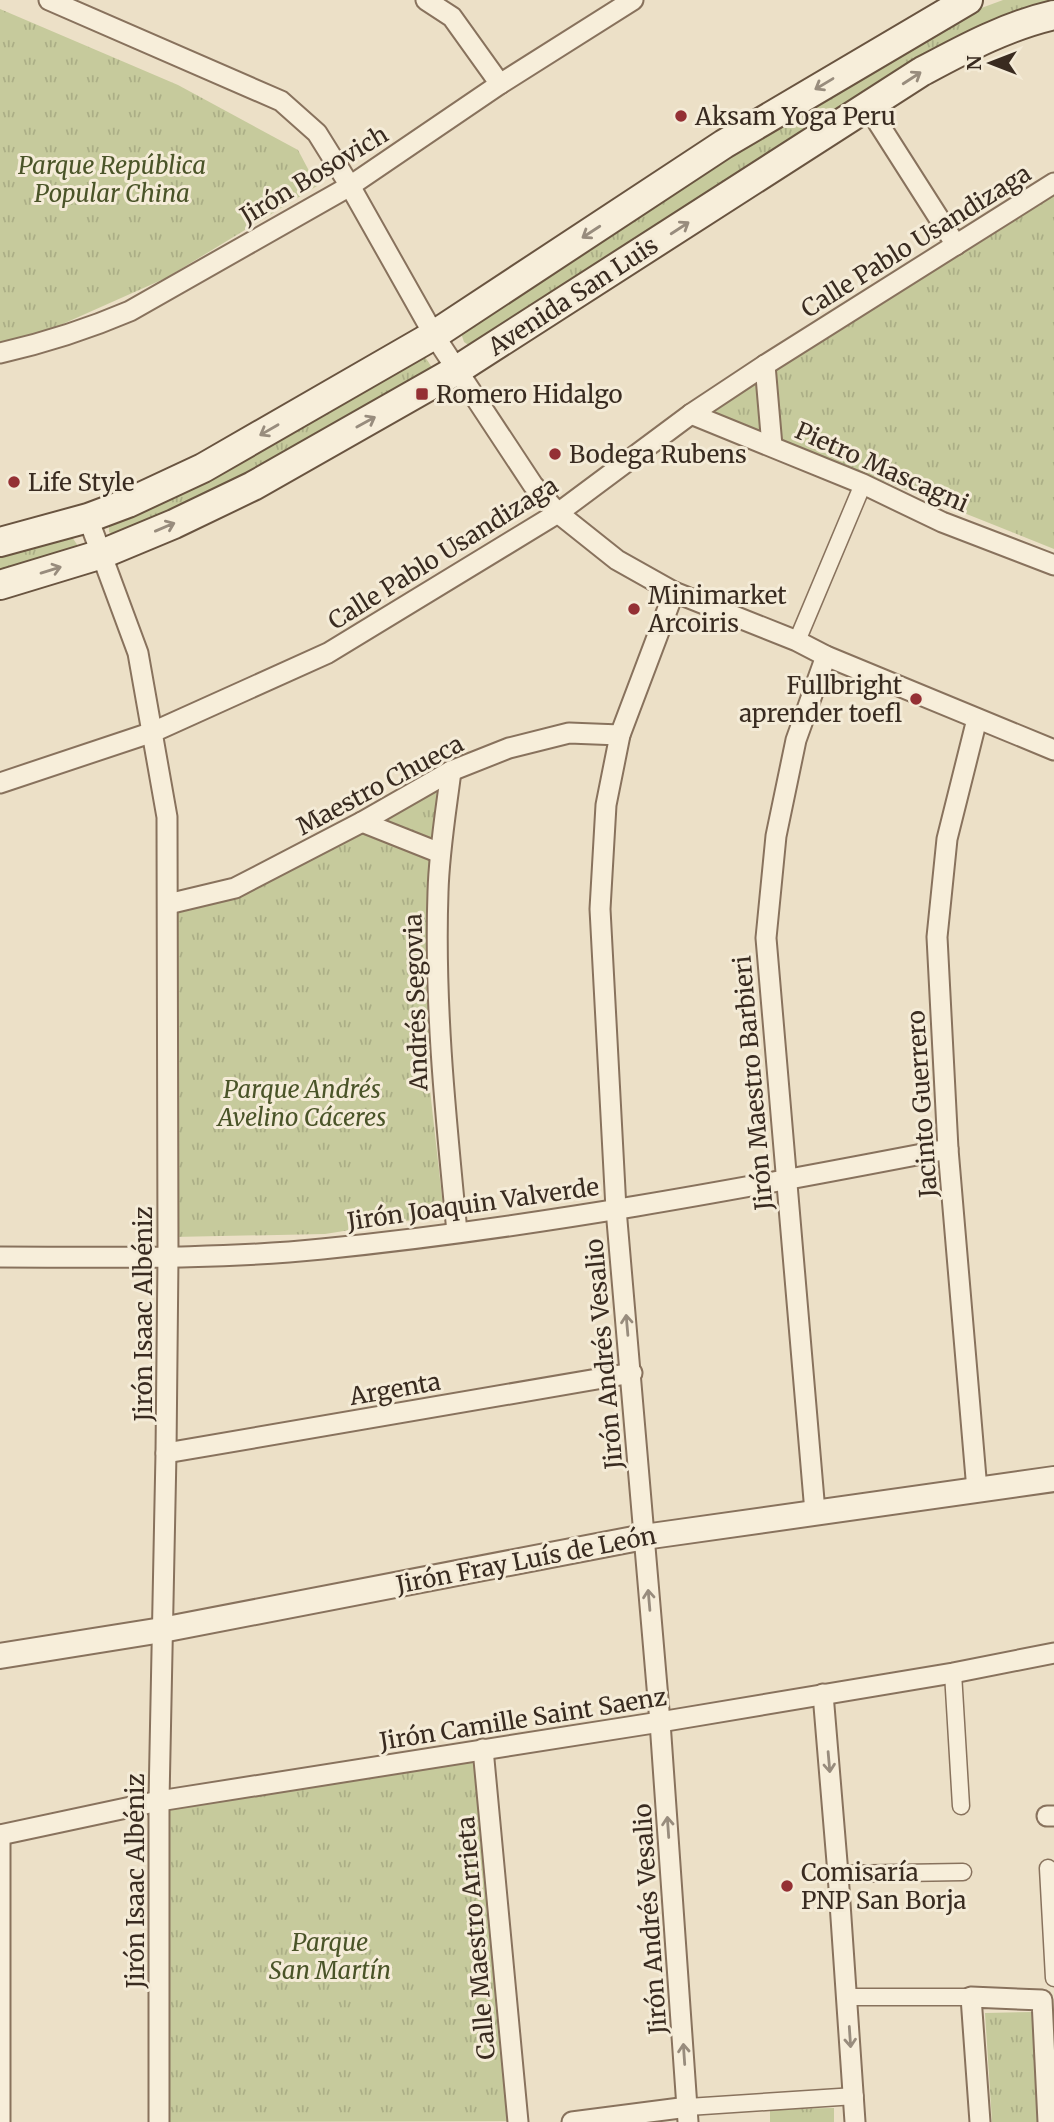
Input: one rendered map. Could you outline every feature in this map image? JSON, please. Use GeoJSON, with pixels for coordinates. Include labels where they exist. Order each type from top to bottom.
{"type":"FeatureCollection","features":[{"type":"Feature","properties":{"kind":"main road","name":"Avenida San Luis"},"geometry":{"type":"LineString","coordinates":[[0,542],[88,518],[128,503],[203,468],[434,335],[724,144],[968,0]]}},
{"type":"Feature","properties":{"kind":"main road","name":"Avenida San Luis"},"geometry":{"type":"LineString","coordinates":[[0,585],[102,554],[174,524],[253,486],[457,370],[921,72],[966,47],[1005,30],[1054,15]]}},
{"type":"Feature","properties":{"kind":"street"},"geometry":{"type":"LineString","coordinates":[[49,0],[281,101],[317,133],[434,335],[533,485],[558,513],[617,560],[674,592],[1054,750]]}},
{"type":"Feature","properties":{"kind":"street"},"geometry":{"type":"LineString","coordinates":[[426,0],[452,17],[500,84]]}},
{"type":"Feature","properties":{"kind":"street","name":"Jirón Bosovich"},"geometry":{"type":"LineString","coordinates":[[0,352],[101,323],[130,311],[350,186],[500,84],[633,0]]}},
{"type":"Feature","properties":{"kind":"street"},"geometry":{"type":"LineString","coordinates":[[868,107],[956,245]]}},
{"type":"Feature","properties":{"kind":"street","name":"Calle Pablo Usandizaga"},"geometry":{"type":"LineString","coordinates":[[0,783],[153,732],[328,653],[558,513],[691,414],[1054,183]]}},
{"type":"Feature","properties":{"kind":"street"},"geometry":{"type":"LineString","coordinates":[[765,365],[772,446]]}},
{"type":"Feature","properties":{"kind":"street","name":"Pietro Mascagni"},"geometry":{"type":"LineString","coordinates":[[691,414],[863,484],[942,522],[1054,565]]}},
{"type":"Feature","properties":{"kind":"street"},"geometry":{"type":"LineString","coordinates":[[797,641],[863,484]]}},
{"type":"Feature","properties":{"kind":"street","name":"Jirón Isaac Albéniz"},"geometry":{"type":"LineString","coordinates":[[88,518],[138,653],[167,817],[166,1453],[159,1801],[159,2122]]}},
{"type":"Feature","properties":{"kind":"street","name":"Jirón Andrés Vesalio"},"geometry":{"type":"LineString","coordinates":[[674,592],[620,735],[606,805],[600,909],[616,1209],[660,1722],[688,2115]]}},
{"type":"Feature","properties":{"kind":"street","name":"Jirón Maestro Barbieri"},"geometry":{"type":"LineString","coordinates":[[815,1512],[766,938],[776,836],[796,740],[826,656]]}},
{"type":"Feature","properties":{"kind":"street","name":"Jacinto Guerrero"},"geometry":{"type":"LineString","coordinates":[[977,719],[947,839],[937,936],[948,1149],[977,1490]]}},
{"type":"Feature","properties":{"kind":"street","name":"Maestro Chueca"},"geometry":{"type":"LineString","coordinates":[[168,904],[235,888],[362,822],[452,771],[509,748],[569,733],[620,735]]}},
{"type":"Feature","properties":{"kind":"street","name":"Andrés Segovia"},"geometry":{"type":"LineString","coordinates":[[452,771],[440,853],[437,979],[443,1091],[457,1232]]}},
{"type":"Feature","properties":{"kind":"street"},"geometry":{"type":"LineString","coordinates":[[362,822],[440,853]]}},
{"type":"Feature","properties":{"kind":"street","name":"Jirón Joaquin Valverde"},"geometry":{"type":"LineString","coordinates":[[0,1257],[167,1257],[321,1249],[616,1209],[785,1181],[948,1149]]}},
{"type":"Feature","properties":{"kind":"street","name":"Argenta"},"geometry":{"type":"LineString","coordinates":[[166,1453],[632,1373]]}},
{"type":"Feature","properties":{"kind":"street","name":"Jirón Fray Luís de León"},"geometry":{"type":"LineString","coordinates":[[0,1656],[162,1630],[644,1537],[1054,1479]]}},
{"type":"Feature","properties":{"kind":"street","name":"Jirón Camille Saint Saenz"},"geometry":{"type":"LineString","coordinates":[[0,1835],[159,1801],[660,1722],[953,1673],[1054,1653]]}},
{"type":"Feature","properties":{"kind":"street"},"geometry":{"type":"LineString","coordinates":[[953,1673],[961,1806]]}},
{"type":"Feature","properties":{"kind":"street"},"geometry":{"type":"LineString","coordinates":[[823,1694],[855,2122]]}},
{"type":"Feature","properties":{"kind":"street","name":"Calle Maestro Arrieta"},"geometry":{"type":"LineString","coordinates":[[484,1749],[518,2122]]}},
{"type":"Feature","properties":{"kind":"street"},"geometry":{"type":"LineString","coordinates":[[0,1835],[0,2122]]}},
{"type":"Feature","properties":{"kind":"street"},"geometry":{"type":"LineString","coordinates":[[1048,1868],[1054,1978]]}},
{"type":"Feature","properties":{"kind":"street"},"geometry":{"type":"LineString","coordinates":[[838,1874],[963,1872]]}},
{"type":"Feature","properties":{"kind":"street"},"geometry":{"type":"LineString","coordinates":[[847,1997],[1048,1996],[1049,2111]]}},
{"type":"Feature","properties":{"kind":"street"},"geometry":{"type":"LineString","coordinates":[[971,1997],[979,2122]]}},
{"type":"Feature","properties":{"kind":"street"},"geometry":{"type":"LineString","coordinates":[[572,2122],[688,2115],[855,2096]]}},
{"type":"Feature","properties":{"kind":"green space"},"geometry":{"type":"Polygon","coordinates":[[[1003,0],[1054,0],[1054,3],[470,346],[464,342],[461,333],[817,97],[949,20],[1003,0]]]}},
{"type":"Feature","properties":{"kind":"green space","name":"Parque República Popular China"},"geometry":{"type":"Polygon","coordinates":[[[0,9],[178,85],[298,150],[317,186],[166,278],[29,339],[0,345],[0,9]]]}},
{"type":"Feature","properties":{"kind":"green space"},"geometry":{"type":"Polygon","coordinates":[[[1054,190],[1054,549],[779,439],[772,368],[1054,190]]]}},
{"type":"Feature","properties":{"kind":"green space"},"geometry":{"type":"Polygon","coordinates":[[[419,354],[425,357],[431,366],[429,374],[262,471],[117,537],[109,532],[109,520],[419,354]]]}},
{"type":"Feature","properties":{"kind":"green space"},"geometry":{"type":"Polygon","coordinates":[[[762,374],[768,436],[706,416],[762,374]]]}},
{"type":"Feature","properties":{"kind":"green space"},"geometry":{"type":"Polygon","coordinates":[[[72,537],[78,546],[77,551],[0,576],[0,555],[72,537]]]}},
{"type":"Feature","properties":{"kind":"green space"},"geometry":{"type":"Polygon","coordinates":[[[440,778],[432,842],[373,821],[440,778]]]}},
{"type":"Feature","properties":{"kind":"green space","name":"Parque Andrés Avelino Cáceres"},"geometry":{"type":"Polygon","coordinates":[[[362,829],[429,854],[429,1081],[444,1215],[325,1234],[173,1237],[174,909],[362,829]]]}},
{"type":"Feature","properties":{"kind":"green space","name":"Parque San Martín"},"geometry":{"type":"Polygon","coordinates":[[[476,1760],[511,2121],[167,2122],[166,1807],[476,1760]]]}},
{"type":"Feature","properties":{"kind":"green space"},"geometry":{"type":"Polygon","coordinates":[[[1033,2012],[1040,2122],[992,2122],[985,2013],[1033,2012]]]}},
{"type":"Feature","properties":{"kind":"green space"},"geometry":{"type":"Polygon","coordinates":[[[834,2108],[834,2122],[770,2122],[770,2109],[834,2108]]]}},
{"type":"Feature","properties":{"kind":"place","name":"Aksam Yoga Peru"},"geometry":{"type":"Point","coordinates":[681,116]}},
{"type":"Feature","properties":{"kind":"place","name":"Romero Hidalgo"},"geometry":{"type":"Point","coordinates":[422,394]}},
{"type":"Feature","properties":{"kind":"place","name":"Bodega Rubens"},"geometry":{"type":"Point","coordinates":[555,454]}},
{"type":"Feature","properties":{"kind":"place","name":"Life Style"},"geometry":{"type":"Point","coordinates":[14,482]}},
{"type":"Feature","properties":{"kind":"place","name":"Minimarket Arcoiris"},"geometry":{"type":"Point","coordinates":[634,609]}},
{"type":"Feature","properties":{"kind":"place","name":"Fullbright aprender toefl"},"geometry":{"type":"Point","coordinates":[916,699]}},
{"type":"Feature","properties":{"kind":"place","name":"Comisaría PNP San Borja"},"geometry":{"type":"Point","coordinates":[787,1886]}}]}
